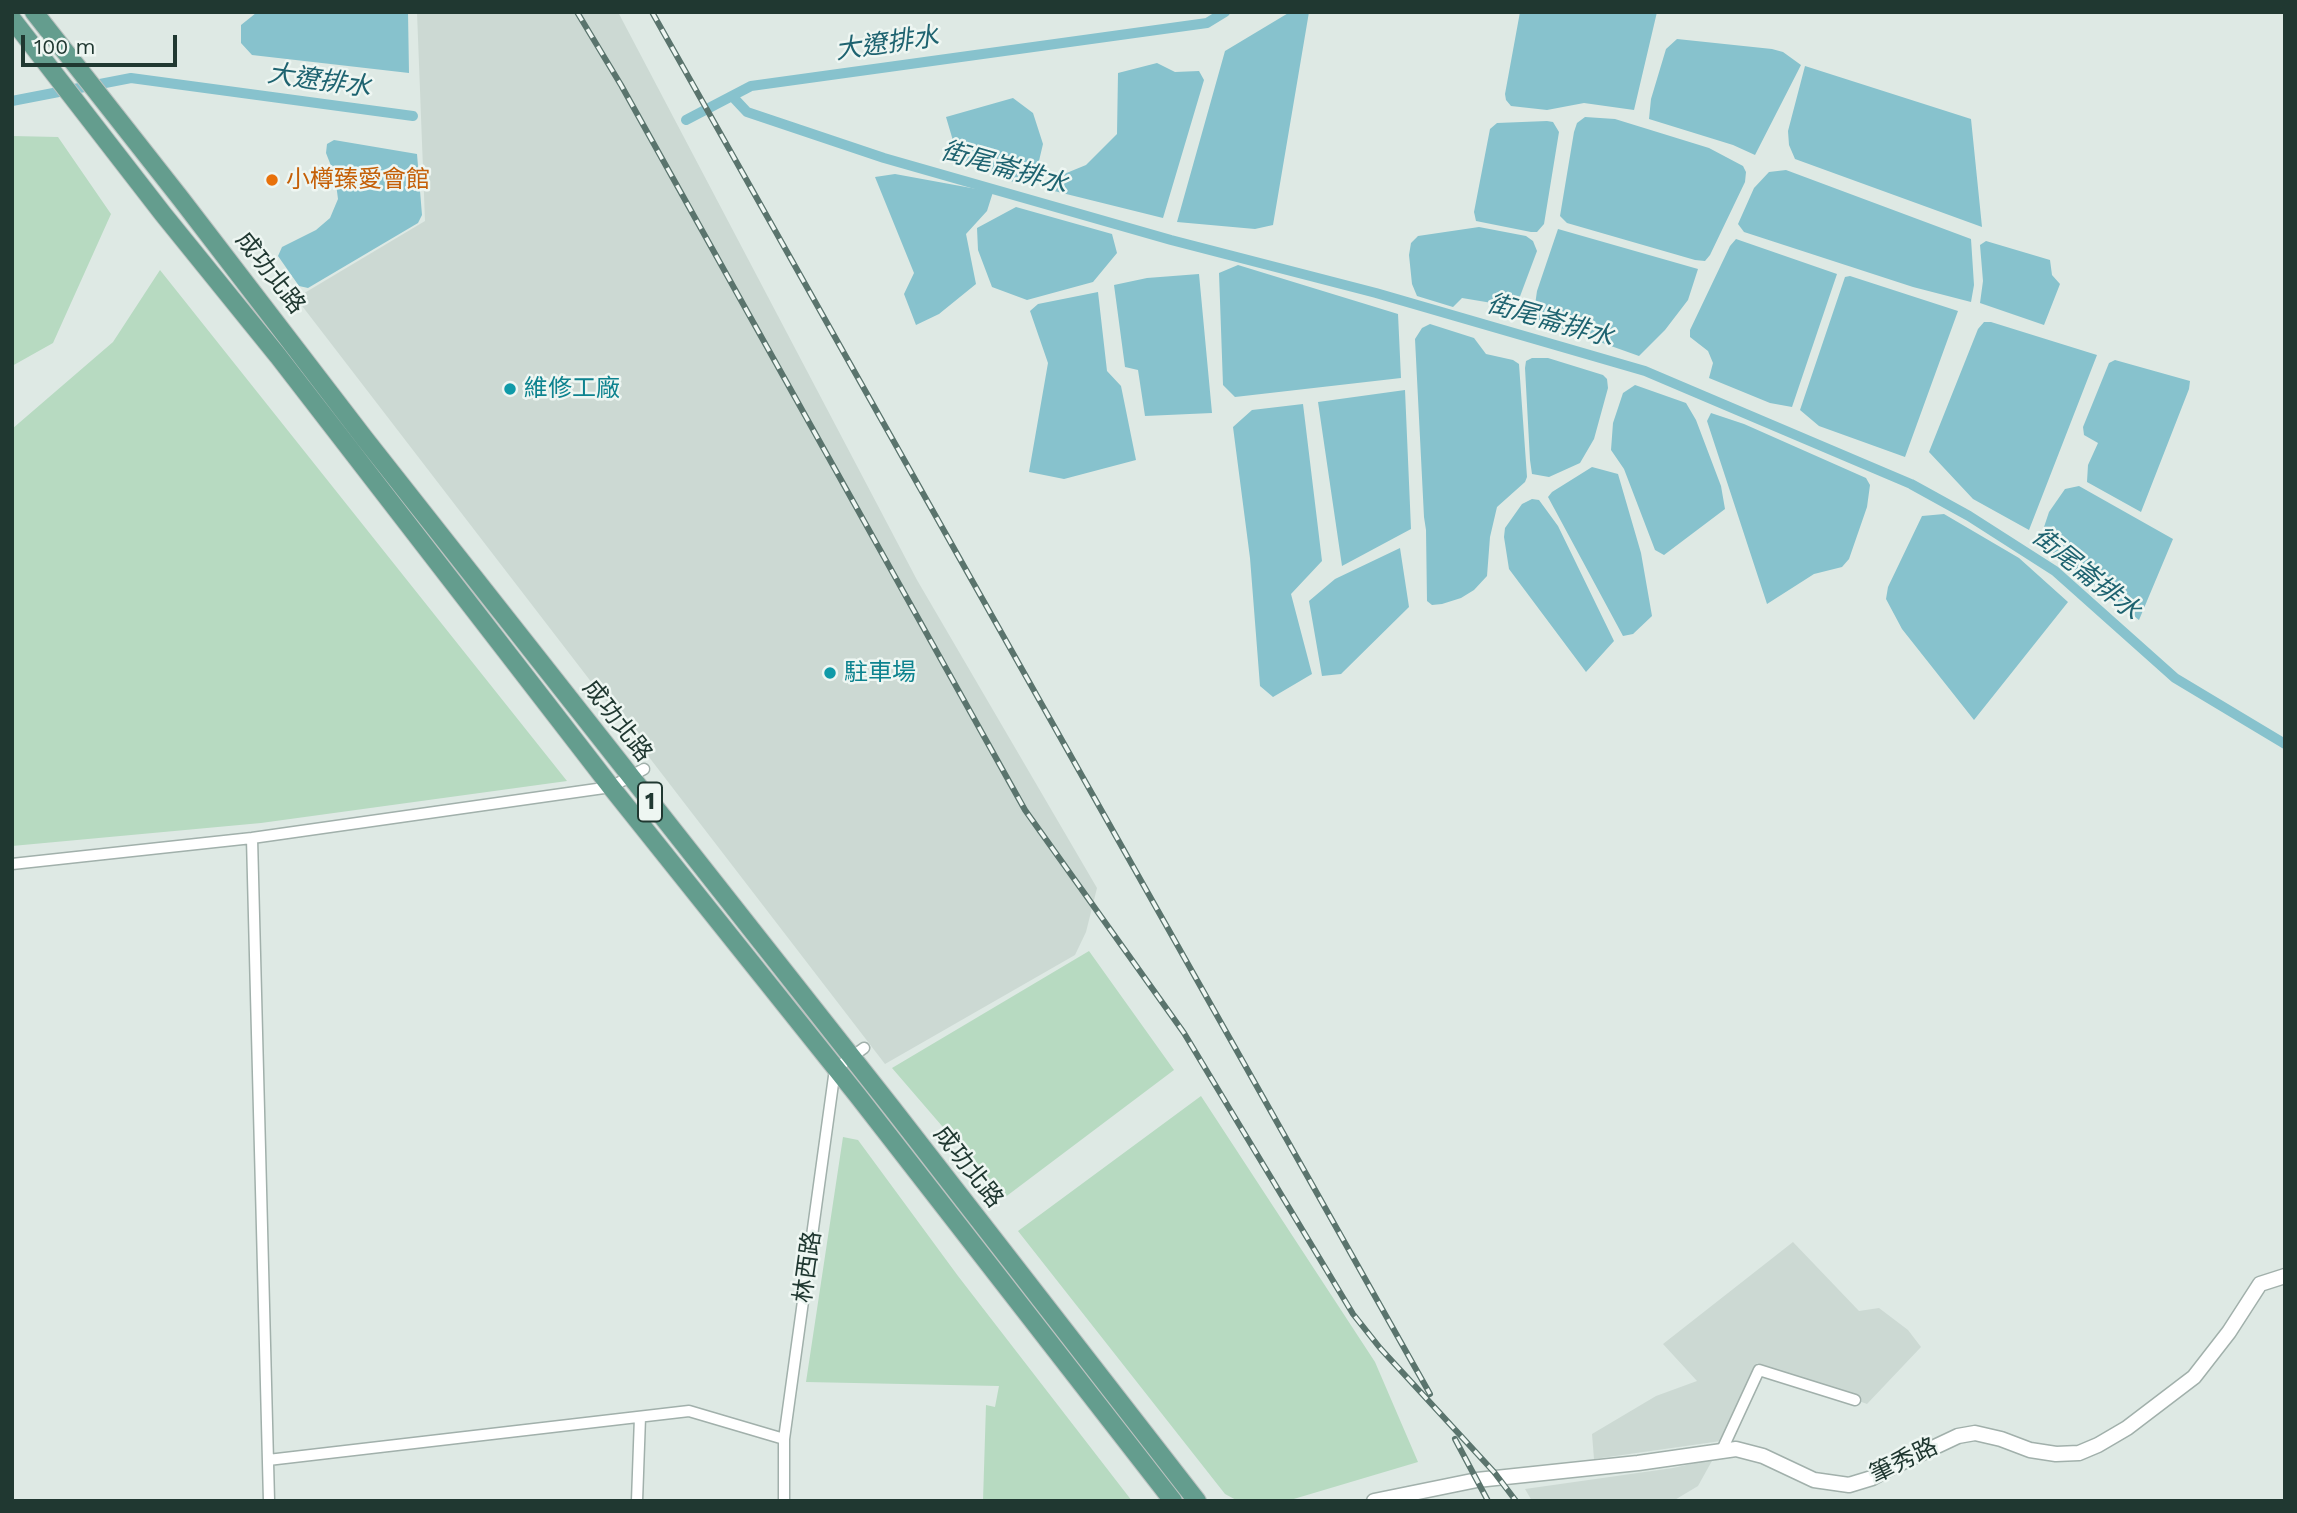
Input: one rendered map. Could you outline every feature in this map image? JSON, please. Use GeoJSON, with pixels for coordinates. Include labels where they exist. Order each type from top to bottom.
{"type":"FeatureCollection","features":[{"type":"Feature","properties":{"kind":"main road","name":"成功北路"},"geometry":{"type":"LineString","coordinates":[[34,12],[365,439],[636,772],[857,1052],[1197,1501]]}},
{"type":"Feature","properties":{"kind":"main road","name":"成功北路"},"geometry":{"type":"LineString","coordinates":[[12,19],[1173,1501]]}},
{"type":"Feature","properties":{"kind":"street"},"geometry":{"type":"LineString","coordinates":[[12,864],[252,838],[611,787],[636,772]]}},
{"type":"Feature","properties":{"kind":"street"},"geometry":{"type":"LineString","coordinates":[[252,838],[270,1501]]}},
{"type":"Feature","properties":{"kind":"street"},"geometry":{"type":"LineString","coordinates":[[835,1069],[857,1052]]}},
{"type":"Feature","properties":{"kind":"street","name":"林西路"},"geometry":{"type":"LineString","coordinates":[[783,1501],[784,1439],[835,1069]]}},
{"type":"Feature","properties":{"kind":"street","name":"筆秀路"},"geometry":{"type":"LineString","coordinates":[[1374,1501],[1477,1480],[1638,1463],[1736,1449],[1763,1456],[1814,1480],[1849,1485],[1872,1478],[1958,1436],[1975,1433],[2001,1438],[2030,1450],[2056,1454],[2079,1453],[2127,1428],[2194,1377],[2229,1332],[2260,1284],[2285,1276]]}},
{"type":"Feature","properties":{"kind":"street"},"geometry":{"type":"LineString","coordinates":[[1722,1450],[1759,1370],[1855,1400]]}},
{"type":"Feature","properties":{"kind":"street"},"geometry":{"type":"LineString","coordinates":[[268,1460],[689,1411],[784,1439]]}},
{"type":"Feature","properties":{"kind":"street"},"geometry":{"type":"LineString","coordinates":[[637,1501],[640,1417]]}},
{"type":"Feature","properties":{"kind":"shaded area"},"geometry":{"type":"Polygon","coordinates":[[[417,12],[618,12],[917,580],[1097,888],[1086,932],[1075,955],[885,1064],[296,298],[425,221],[417,12]]]}},
{"type":"Feature","properties":{"kind":"shaded area"},"geometry":{"type":"Polygon","coordinates":[[[1793,1242],[1859,1311],[1879,1308],[1908,1330],[1921,1347],[1867,1404],[1757,1363],[1721,1441],[1594,1459],[1592,1434],[1656,1396],[1697,1381],[1663,1344],[1793,1242]]]}},
{"type":"Feature","properties":{"kind":"shaded area"},"geometry":{"type":"Polygon","coordinates":[[[1713,1459],[1698,1486],[1673,1501],[1532,1501],[1525,1489],[1673,1468],[1713,1459]]]}},
{"type":"Feature","properties":{"kind":"green space"},"geometry":{"type":"Polygon","coordinates":[[[12,136],[58,137],[111,214],[53,343],[12,366],[12,136]]]}},
{"type":"Feature","properties":{"kind":"green space"},"geometry":{"type":"Polygon","coordinates":[[[160,270],[567,781],[261,823],[12,846],[12,429],[113,342],[160,270]]]}},
{"type":"Feature","properties":{"kind":"green space"},"geometry":{"type":"Polygon","coordinates":[[[1089,951],[1174,1070],[1004,1198],[892,1068],[1089,951]]]}},
{"type":"Feature","properties":{"kind":"green space"},"geometry":{"type":"Polygon","coordinates":[[[1201,1096],[1375,1362],[1418,1462],[1287,1501],[1238,1501],[1225,1494],[1018,1231],[1201,1096]]]}},
{"type":"Feature","properties":{"kind":"green space"},"geometry":{"type":"Polygon","coordinates":[[[843,1137],[858,1140],[958,1276],[1132,1501],[983,1501],[986,1405],[995,1407],[999,1386],[806,1382],[843,1137]]]}},
{"type":"Feature","properties":{"kind":"water"},"geometry":{"type":"Polygon","coordinates":[[[408,12],[409,73],[252,55],[241,43],[241,25],[256,13],[408,12]]]}},
{"type":"Feature","properties":{"kind":"water"},"geometry":{"type":"Polygon","coordinates":[[[1290,12],[1309,12],[1273,225],[1255,229],[1177,222],[1225,51],[1290,12]]]}},
{"type":"Feature","properties":{"kind":"water"},"geometry":{"type":"Polygon","coordinates":[[[1520,12],[1657,12],[1634,110],[1584,103],[1547,110],[1511,106],[1505,94],[1520,12]]]}},
{"type":"Feature","properties":{"kind":"water"},"geometry":{"type":"Polygon","coordinates":[[[1677,39],[1772,49],[1783,52],[1801,65],[1755,155],[1733,145],[1649,119],[1651,99],[1666,49],[1677,39]]]}},
{"type":"Feature","properties":{"kind":"water"},"geometry":{"type":"Polygon","coordinates":[[[1157,63],[1175,72],[1199,71],[1204,80],[1163,218],[1046,189],[1047,181],[1086,165],[1117,134],[1118,73],[1157,63]]]}},
{"type":"Feature","properties":{"kind":"water"},"geometry":{"type":"Polygon","coordinates":[[[1805,66],[1971,119],[1982,227],[1795,159],[1789,145],[1788,131],[1805,66]]]}},
{"type":"Feature","properties":{"kind":"water"},"geometry":{"type":"Polygon","coordinates":[[[1013,98],[1033,113],[1043,144],[1038,165],[1016,183],[959,161],[946,117],[1013,98]]]}},
{"type":"Feature","properties":{"kind":"water"},"geometry":{"type":"Polygon","coordinates":[[[1585,117],[1615,119],[1709,148],[1743,166],[1746,172],[1745,182],[1705,261],[1567,223],[1560,216],[1574,132],[1577,123],[1585,117]]]}},
{"type":"Feature","properties":{"kind":"water"},"geometry":{"type":"Polygon","coordinates":[[[1553,122],[1559,132],[1544,224],[1537,232],[1531,232],[1476,221],[1474,212],[1490,129],[1497,123],[1553,122]]]}},
{"type":"Feature","properties":{"kind":"water"},"geometry":{"type":"Polygon","coordinates":[[[334,140],[417,154],[422,215],[418,223],[308,288],[299,286],[278,256],[282,247],[316,230],[330,218],[338,199],[335,176],[326,153],[327,144],[334,140]]]}},
{"type":"Feature","properties":{"kind":"water"},"geometry":{"type":"Polygon","coordinates":[[[1786,170],[1971,239],[1974,285],[1971,302],[1913,287],[1744,232],[1738,224],[1754,188],[1769,172],[1786,170]]]}},
{"type":"Feature","properties":{"kind":"water"},"geometry":{"type":"Polygon","coordinates":[[[895,174],[993,192],[987,211],[966,234],[976,284],[939,314],[916,325],[904,294],[914,273],[875,177],[895,174]]]}},
{"type":"Feature","properties":{"kind":"water"},"geometry":{"type":"Polygon","coordinates":[[[1016,207],[1112,234],[1117,253],[1093,282],[1027,300],[992,287],[978,250],[977,228],[1016,207]]]}},
{"type":"Feature","properties":{"kind":"water"},"geometry":{"type":"Polygon","coordinates":[[[1479,227],[1526,236],[1533,241],[1537,251],[1516,307],[1462,298],[1453,307],[1417,296],[1412,284],[1409,255],[1411,243],[1418,236],[1479,227]]]}},
{"type":"Feature","properties":{"kind":"water"},"geometry":{"type":"Polygon","coordinates":[[[1558,229],[1698,269],[1688,300],[1665,330],[1639,356],[1538,320],[1534,312],[1537,291],[1558,229]]]}},
{"type":"Feature","properties":{"kind":"water"},"geometry":{"type":"Polygon","coordinates":[[[1736,239],[1837,274],[1792,407],[1770,403],[1709,378],[1713,363],[1708,351],[1690,337],[1690,330],[1730,246],[1736,239]]]}},
{"type":"Feature","properties":{"kind":"water"},"geometry":{"type":"Polygon","coordinates":[[[1986,241],[2050,260],[2052,275],[2060,284],[2044,325],[1980,303],[1983,281],[1980,245],[1986,241]]]}},
{"type":"Feature","properties":{"kind":"water"},"geometry":{"type":"Polygon","coordinates":[[[1238,265],[1398,314],[1401,378],[1235,397],[1223,385],[1219,273],[1238,265]]]}},
{"type":"Feature","properties":{"kind":"water"},"geometry":{"type":"Polygon","coordinates":[[[1199,274],[1212,413],[1145,416],[1138,370],[1125,367],[1114,285],[1147,278],[1199,274]]]}},
{"type":"Feature","properties":{"kind":"water"},"geometry":{"type":"Polygon","coordinates":[[[1850,276],[1958,311],[1905,457],[1819,426],[1800,410],[1845,277],[1850,276]]]}},
{"type":"Feature","properties":{"kind":"water"},"geometry":{"type":"Polygon","coordinates":[[[1098,292],[1107,371],[1121,386],[1136,460],[1064,479],[1029,472],[1048,363],[1030,311],[1038,304],[1098,292]]]}},
{"type":"Feature","properties":{"kind":"water"},"geometry":{"type":"Polygon","coordinates":[[[1984,322],[2097,355],[2029,530],[1973,499],[1929,452],[1978,329],[1984,322]]]}},
{"type":"Feature","properties":{"kind":"water"},"geometry":{"type":"Polygon","coordinates":[[[1430,324],[1474,338],[1486,354],[1519,364],[1527,477],[1525,482],[1497,507],[1490,537],[1487,576],[1474,590],[1461,598],[1432,605],[1427,601],[1426,530],[1415,339],[1422,328],[1430,324]]]}},
{"type":"Feature","properties":{"kind":"water"},"geometry":{"type":"Polygon","coordinates":[[[1532,358],[1548,358],[1603,375],[1607,379],[1608,388],[1594,439],[1580,463],[1549,477],[1532,474],[1530,460],[1525,368],[1526,361],[1532,358]]]}},
{"type":"Feature","properties":{"kind":"water"},"geometry":{"type":"Polygon","coordinates":[[[2115,360],[2190,381],[2141,512],[2087,482],[2088,465],[2098,443],[2084,435],[2083,427],[2109,363],[2115,360]]]}},
{"type":"Feature","properties":{"kind":"water"},"geometry":{"type":"Polygon","coordinates":[[[1635,385],[1686,403],[1696,420],[1721,486],[1725,509],[1664,555],[1655,550],[1624,469],[1611,450],[1613,423],[1623,393],[1635,385]]]}},
{"type":"Feature","properties":{"kind":"water"},"geometry":{"type":"Polygon","coordinates":[[[1405,390],[1411,529],[1342,566],[1318,402],[1405,390]]]}},
{"type":"Feature","properties":{"kind":"water"},"geometry":{"type":"Polygon","coordinates":[[[1303,404],[1322,561],[1291,594],[1312,674],[1273,697],[1260,686],[1250,558],[1233,427],[1252,410],[1303,404]]]}},
{"type":"Feature","properties":{"kind":"water"},"geometry":{"type":"Polygon","coordinates":[[[1711,413],[1744,424],[1866,478],[1870,485],[1867,507],[1849,559],[1842,567],[1814,574],[1767,604],[1707,421],[1711,413]]]}},
{"type":"Feature","properties":{"kind":"water"},"geometry":{"type":"Polygon","coordinates":[[[1592,467],[1618,474],[1641,553],[1652,616],[1633,634],[1623,636],[1548,497],[1592,467]]]}},
{"type":"Feature","properties":{"kind":"water"},"geometry":{"type":"Polygon","coordinates":[[[2079,486],[2173,539],[2139,620],[2039,542],[2049,512],[2065,489],[2079,486]]]}},
{"type":"Feature","properties":{"kind":"water"},"geometry":{"type":"Polygon","coordinates":[[[1532,499],[1539,500],[1558,526],[1614,641],[1586,672],[1509,569],[1505,528],[1522,504],[1532,499]]]}},
{"type":"Feature","properties":{"kind":"water"},"geometry":{"type":"Polygon","coordinates":[[[1944,514],[2019,558],[2068,602],[1974,720],[1902,629],[1886,599],[1888,587],[1922,516],[1944,514]]]}},
{"type":"Feature","properties":{"kind":"water"},"geometry":{"type":"Polygon","coordinates":[[[1400,548],[1409,607],[1341,674],[1322,676],[1309,601],[1335,579],[1400,548]]]}},
{"type":"Feature","properties":{"kind":"waterway","name":"大遼排水"},"geometry":{"type":"LineString","coordinates":[[686,120],[751,86],[1207,23],[1225,12]]}},
{"type":"Feature","properties":{"kind":"waterway","name":"大遼排水"},"geometry":{"type":"LineString","coordinates":[[12,101],[131,78],[413,116]]}},
{"type":"Feature","properties":{"kind":"waterway","name":"街尾崙排水"},"geometry":{"type":"LineString","coordinates":[[732,96],[747,112],[884,158],[1171,240],[1376,293],[1645,371],[1911,484],[1969,516],[2055,571],[2175,678],[2285,744]]}},
{"type":"Feature","properties":{"kind":"railway"},"geometry":{"type":"LineString","coordinates":[[577,12],[621,85],[1025,810],[1184,1033],[1353,1314],[1380,1348],[1494,1472],[1516,1501]]}},
{"type":"Feature","properties":{"kind":"railway"},"geometry":{"type":"LineString","coordinates":[[652,12],[1430,1394]]}},
{"type":"Feature","properties":{"kind":"railway"},"geometry":{"type":"LineString","coordinates":[[1455,1439],[1488,1501]]}},
{"type":"Feature","properties":{"kind":"place","name":"小樽臻愛會館"},"geometry":{"type":"Point","coordinates":[272,180]}},
{"type":"Feature","properties":{"kind":"place","name":"維修工廠"},"geometry":{"type":"Point","coordinates":[510,389]}},
{"type":"Feature","properties":{"kind":"place","name":"駐車場"},"geometry":{"type":"Point","coordinates":[830,673]}}]}
